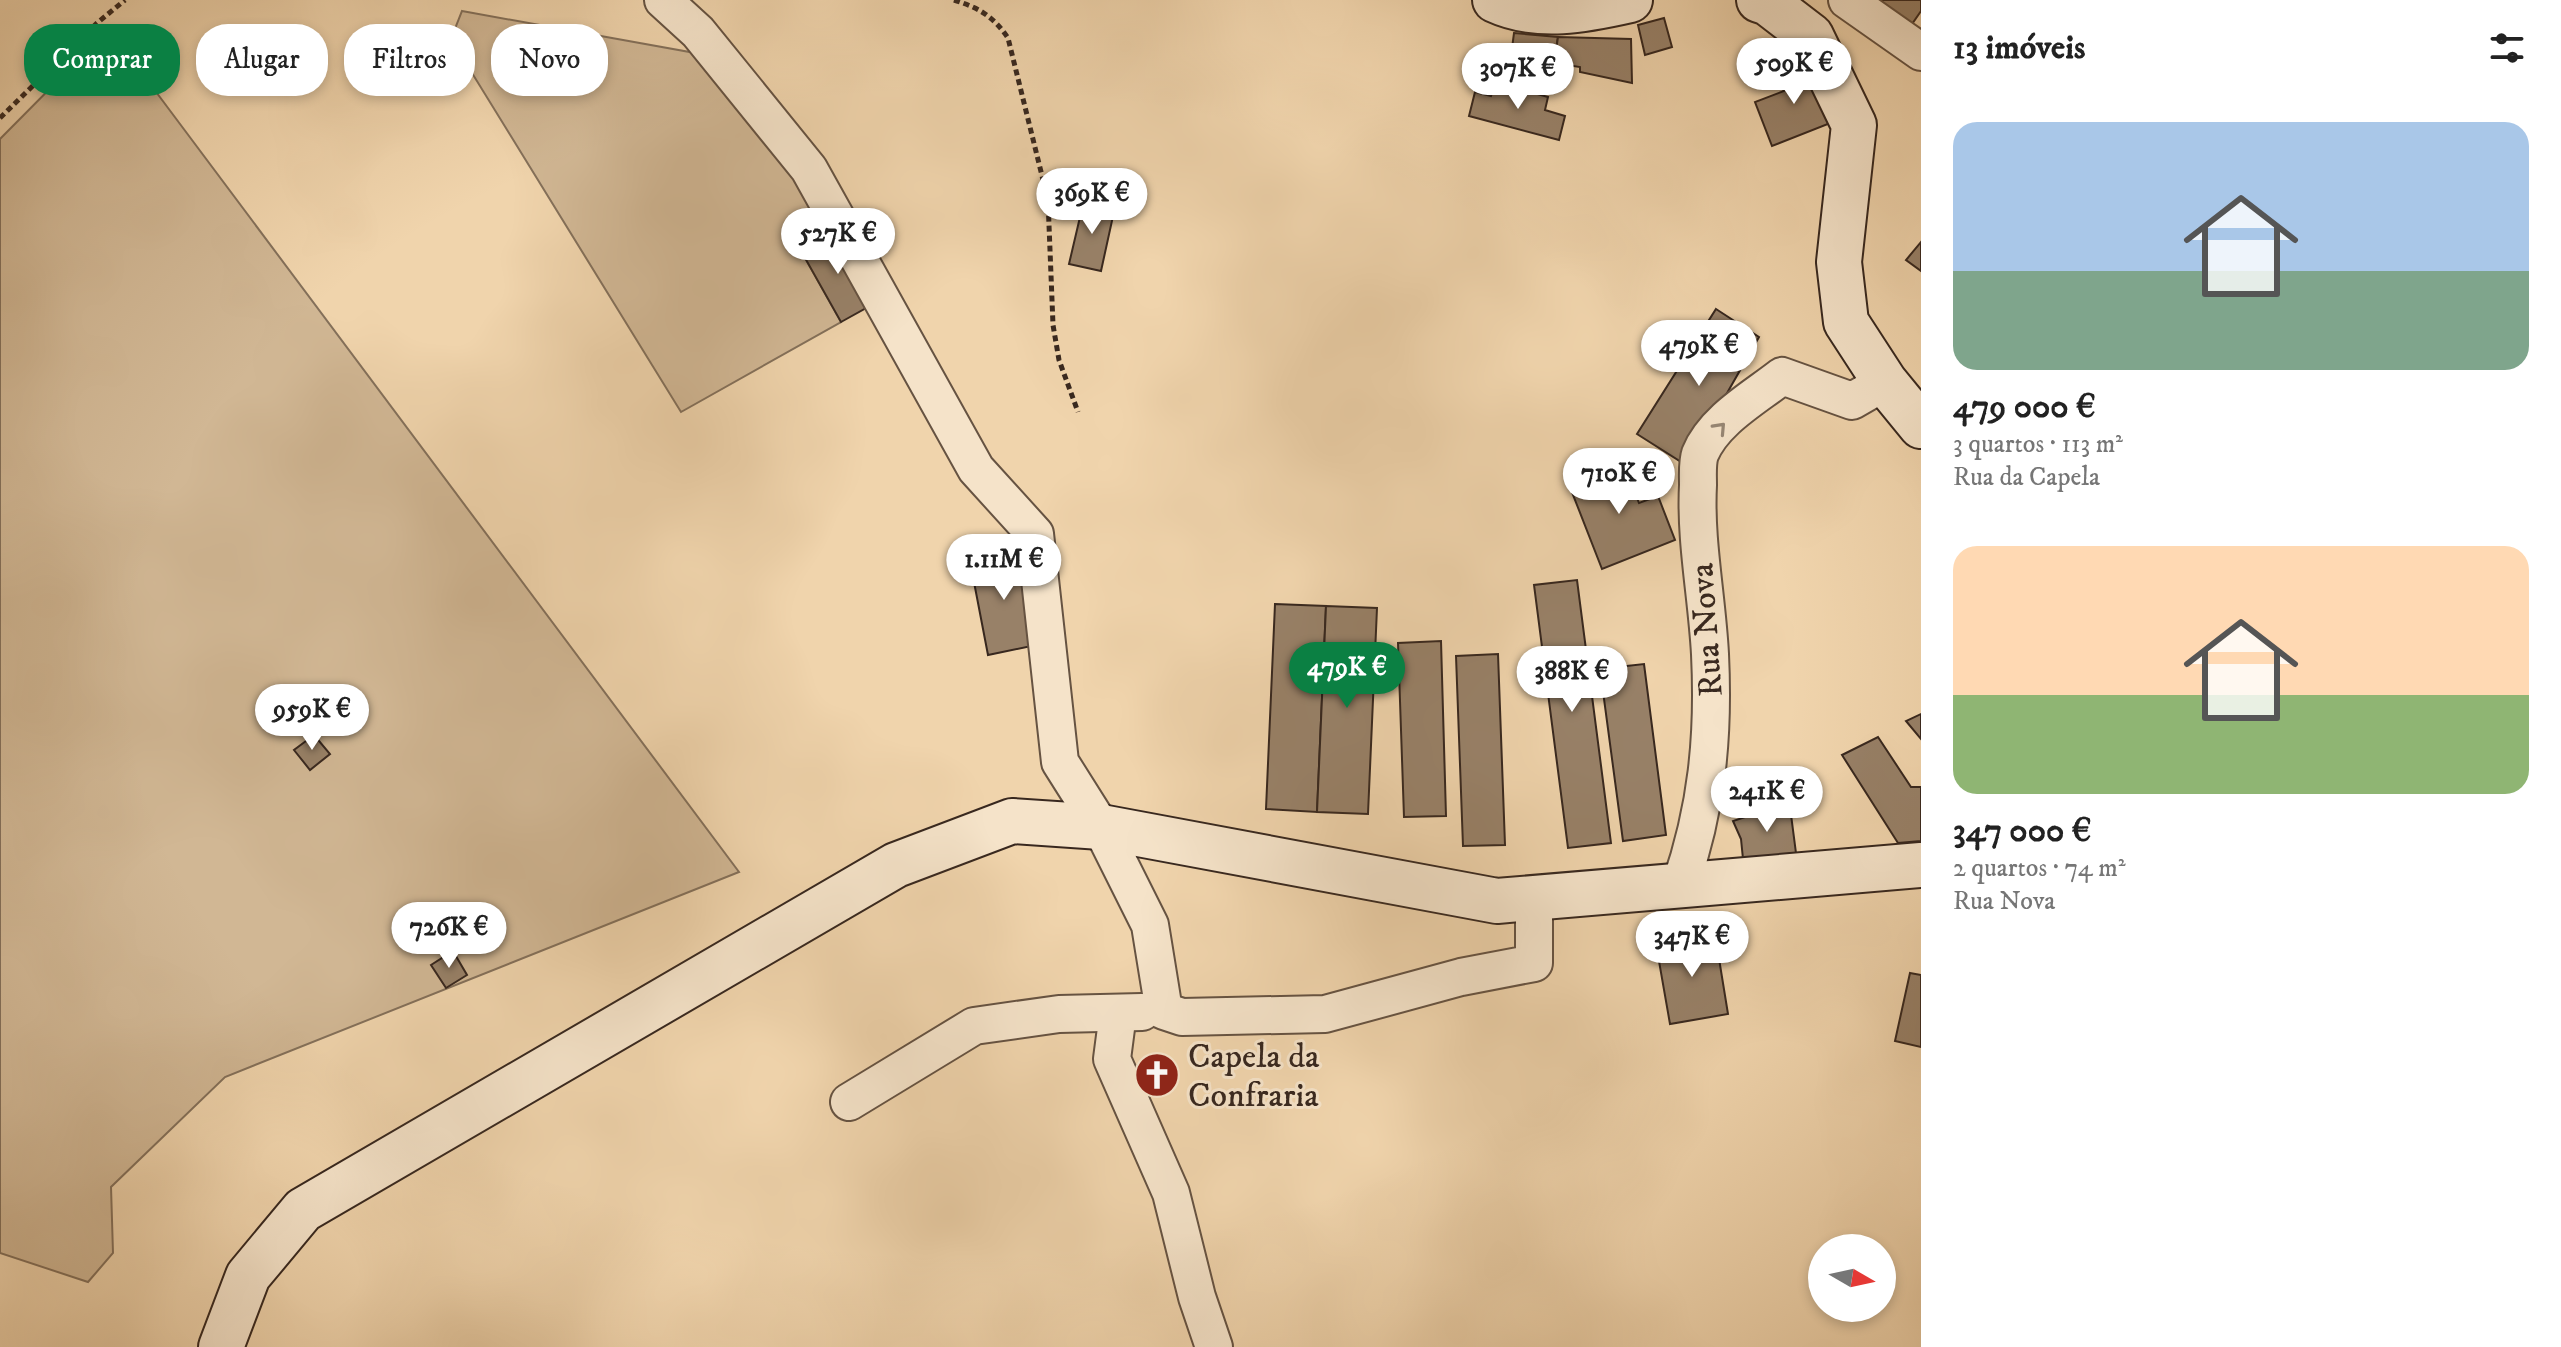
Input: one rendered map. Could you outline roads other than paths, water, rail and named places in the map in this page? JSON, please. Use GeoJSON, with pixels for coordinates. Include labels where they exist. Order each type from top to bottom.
{"type":"FeatureCollection","features":[{"type":"Feature","properties":{"kind":"main road"},"geometry":{"type":"LineString","coordinates":[[1495,0],[1514,9],[1555,13],[1630,0]]}},
{"type":"Feature","properties":{"kind":"main road"},"geometry":{"type":"LineString","coordinates":[[1759,0],[1768,3],[1811,36],[1854,125],[1839,262],[1846,322],[1885,382],[1921,426]]}},
{"type":"Feature","properties":{"kind":"main road"},"geometry":{"type":"LineString","coordinates":[[221,1347],[248,1276],[303,1210],[896,865],[1012,821],[1101,827],[1497,901],[1921,865]]}},
{"type":"Feature","properties":{"kind":"street"},"geometry":{"type":"LineString","coordinates":[[663,0],[698,32],[809,169],[976,469],[1035,534],[1060,762],[1101,827],[1150,925],[1164,1011]]}},
{"type":"Feature","properties":{"kind":"street"},"geometry":{"type":"LineString","coordinates":[[1847,0],[1921,52]]}},
{"type":"Feature","properties":{"kind":"street","name":"Rua Nova"},"geometry":{"type":"LineString","coordinates":[[1680,886],[1695,843],[1706,792],[1710,732],[1710,653],[1697,510],[1699,456],[1717,428],[1782,376],[1852,401],[1885,382]]}},
{"type":"Feature","properties":{"kind":"street"},"geometry":{"type":"LineString","coordinates":[[849,1102],[974,1026],[1059,1014],[1164,1011],[1182,1017],[1325,1014],[1461,977],[1534,963],[1534,898]]}},
{"type":"Feature","properties":{"kind":"street"},"geometry":{"type":"LineString","coordinates":[[1118,1013],[1112,1059],[1171,1193],[1197,1297],[1214,1347]]}},
{"type":"Feature","properties":{"kind":"place","name":"Capela da Confraria"},"geometry":{"type":"Point","coordinates":[1157,1075]}}]}
